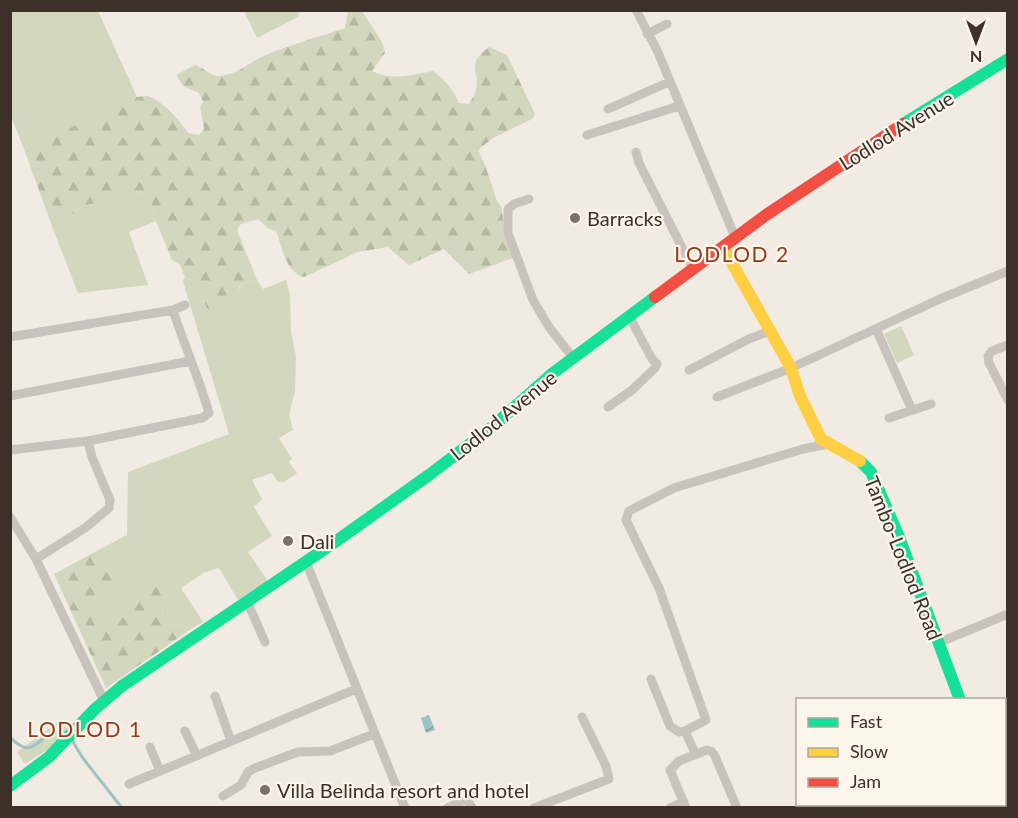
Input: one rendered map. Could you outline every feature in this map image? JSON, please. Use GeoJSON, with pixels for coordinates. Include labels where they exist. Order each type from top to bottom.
{"type":"FeatureCollection","features":[{"type":"Feature","properties":{"kind":"main road","name":"Lodlod Avenue"},"geometry":{"type":"LineString","coordinates":[[10,786],[42,763],[104,701],[143,670],[306,562],[429,475],[492,427],[553,374],[735,237],[852,156],[1008,59]]}},
{"type":"Feature","properties":{"kind":"main road","name":"Tambo-Lodlod Road"},"geometry":{"type":"LineString","coordinates":[[723,248],[790,369],[821,439],[859,460],[871,472],[899,537],[960,698]]}},
{"type":"Feature","properties":{"kind":"street"},"geometry":{"type":"LineString","coordinates":[[636,10],[657,50],[735,237]]}},
{"type":"Feature","properties":{"kind":"street"},"geometry":{"type":"LineString","coordinates":[[647,34],[667,24]]}},
{"type":"Feature","properties":{"kind":"street"},"geometry":{"type":"LineString","coordinates":[[608,109],[669,82]]}},
{"type":"Feature","properties":{"kind":"street"},"geometry":{"type":"LineString","coordinates":[[587,135],[679,106]]}},
{"type":"Feature","properties":{"kind":"street"},"geometry":{"type":"LineString","coordinates":[[636,152],[639,163],[693,269]]}},
{"type":"Feature","properties":{"kind":"street"},"geometry":{"type":"LineString","coordinates":[[528,199],[508,209],[508,233],[535,304],[574,359]]}},
{"type":"Feature","properties":{"kind":"street"},"geometry":{"type":"LineString","coordinates":[[717,397],[790,369],[942,298],[1008,271]]}},
{"type":"Feature","properties":{"kind":"street"},"geometry":{"type":"LineString","coordinates":[[10,337],[173,310],[185,305]]}},
{"type":"Feature","properties":{"kind":"street"},"geometry":{"type":"LineString","coordinates":[[10,450],[88,441],[202,418],[209,413],[173,310]]}},
{"type":"Feature","properties":{"kind":"street"},"geometry":{"type":"LineString","coordinates":[[608,407],[632,390],[656,368],[657,364],[629,316]]}},
{"type":"Feature","properties":{"kind":"street"},"geometry":{"type":"LineString","coordinates":[[876,329],[912,410]]}},
{"type":"Feature","properties":{"kind":"street"},"geometry":{"type":"LineString","coordinates":[[689,370],[749,339],[770,331]]}},
{"type":"Feature","properties":{"kind":"street"},"geometry":{"type":"LineString","coordinates":[[1007,396],[988,361],[988,356],[992,351],[1008,345]]}},
{"type":"Feature","properties":{"kind":"street"},"geometry":{"type":"LineString","coordinates":[[10,396],[190,361]]}},
{"type":"Feature","properties":{"kind":"street"},"geometry":{"type":"LineString","coordinates":[[889,418],[931,404]]}},
{"type":"Feature","properties":{"kind":"street"},"geometry":{"type":"LineString","coordinates":[[36,559],[85,528],[109,508],[110,500],[92,457],[88,441]]}},
{"type":"Feature","properties":{"kind":"street"},"geometry":{"type":"LineString","coordinates":[[651,679],[671,727],[680,732],[685,731],[706,720],[659,588],[626,520],[629,511],[674,488],[803,449],[828,444]]}},
{"type":"Feature","properties":{"kind":"street"},"geometry":{"type":"LineString","coordinates":[[10,517],[36,559],[104,701]]}},
{"type":"Feature","properties":{"kind":"street"},"geometry":{"type":"LineString","coordinates":[[306,562],[405,807]]}},
{"type":"Feature","properties":{"kind":"street"},"geometry":{"type":"LineString","coordinates":[[248,601],[265,642]]}},
{"type":"Feature","properties":{"kind":"street"},"geometry":{"type":"LineString","coordinates":[[938,643],[1008,614]]}},
{"type":"Feature","properties":{"kind":"street"},"geometry":{"type":"LineString","coordinates":[[129,784],[356,689]]}},
{"type":"Feature","properties":{"kind":"street"},"geometry":{"type":"LineString","coordinates":[[214,696],[231,741]]}},
{"type":"Feature","properties":{"kind":"street"},"geometry":{"type":"LineString","coordinates":[[534,807],[609,779],[606,766],[582,717]]}},
{"type":"Feature","properties":{"kind":"street"},"geometry":{"type":"LineString","coordinates":[[185,731],[197,756]]}},
{"type":"Feature","properties":{"kind":"street"},"geometry":{"type":"LineString","coordinates":[[685,731],[695,753]]}},
{"type":"Feature","properties":{"kind":"street"},"geometry":{"type":"LineString","coordinates":[[223,796],[241,785],[248,772],[255,768],[298,752],[330,752],[374,734]]}},
{"type":"Feature","properties":{"kind":"street"},"geometry":{"type":"LineString","coordinates":[[150,747],[160,771]]}},
{"type":"Feature","properties":{"kind":"street"},"geometry":{"type":"LineString","coordinates":[[670,807],[685,805],[670,770],[677,762],[707,750],[713,753],[737,807]]}},
{"type":"Feature","properties":{"kind":"street"},"geometry":{"type":"LineString","coordinates":[[447,807],[467,800],[472,807]]}},
{"type":"Feature","properties":{"kind":"green space"},"geometry":{"type":"Polygon","coordinates":[[[10,11],[98,11],[137,97],[24,149],[11,116],[10,11]]]}},
{"type":"Feature","properties":{"kind":"green space"},"geometry":{"type":"Polygon","coordinates":[[[244,11],[300,11],[298,17],[257,38],[244,11]]]}},
{"type":"Feature","properties":{"kind":"green space"},"geometry":{"type":"Polygon","coordinates":[[[348,11],[362,11],[382,42],[385,53],[372,71],[394,76],[433,71],[448,85],[459,103],[469,104],[475,94],[477,83],[475,64],[481,54],[489,47],[507,55],[535,114],[532,119],[493,138],[478,150],[497,201],[501,206],[506,236],[513,258],[469,274],[444,249],[409,265],[388,247],[358,252],[304,277],[298,275],[289,265],[276,231],[269,229],[258,219],[241,224],[237,230],[257,280],[240,285],[236,293],[233,316],[228,319],[207,308],[195,283],[185,277],[180,265],[172,260],[156,221],[149,195],[139,193],[82,206],[53,229],[24,149],[137,97],[146,96],[164,106],[188,133],[199,135],[204,129],[200,107],[203,102],[199,93],[183,86],[176,75],[195,65],[216,76],[232,73],[276,51],[345,28],[348,11]]]}},
{"type":"Feature","properties":{"kind":"green space"},"geometry":{"type":"Polygon","coordinates":[[[139,193],[149,195],[156,221],[129,232],[148,285],[78,293],[53,229],[82,206],[139,193]]]}},
{"type":"Feature","properties":{"kind":"green space"},"geometry":{"type":"Polygon","coordinates":[[[185,277],[195,283],[207,308],[233,316],[236,293],[241,285],[257,280],[263,289],[286,280],[290,295],[291,332],[296,356],[295,391],[289,414],[293,430],[279,438],[292,459],[289,462],[297,473],[284,482],[278,482],[272,473],[252,480],[262,499],[254,507],[272,536],[248,552],[268,581],[238,600],[219,568],[203,573],[181,588],[203,622],[191,629],[185,626],[167,625],[162,619],[163,609],[177,592],[147,586],[137,603],[109,618],[99,613],[94,598],[117,580],[108,574],[93,553],[127,535],[128,472],[229,434],[183,281],[185,277]]]}},
{"type":"Feature","properties":{"kind":"green space"},"geometry":{"type":"Polygon","coordinates":[[[901,326],[914,355],[897,363],[884,334],[901,326]]]}},
{"type":"Feature","properties":{"kind":"green space"},"geometry":{"type":"Polygon","coordinates":[[[93,553],[108,574],[117,580],[116,588],[111,592],[104,591],[94,598],[99,613],[109,617],[137,603],[147,586],[168,585],[177,592],[163,609],[162,619],[167,625],[185,626],[191,629],[106,688],[54,574],[93,553]]]}},
{"type":"Feature","properties":{"kind":"green space"},"geometry":{"type":"Polygon","coordinates":[[[58,722],[68,729],[50,748],[25,764],[17,752],[58,722]]]}},
{"type":"Feature","properties":{"kind":"water"},"geometry":{"type":"Polygon","coordinates":[[[429,715],[435,730],[426,733],[421,718],[429,715]]]}},
{"type":"Feature","properties":{"kind":"waterway"},"geometry":{"type":"LineString","coordinates":[[10,737],[26,748],[37,744],[47,735],[62,732],[67,735]]}},
{"type":"Feature","properties":{"kind":"waterway"},"geometry":{"type":"LineString","coordinates":[[72,740],[82,757],[122,808]]}},
{"type":"Feature","properties":{"kind":"traffic: fast"},"geometry":{"type":"LineString","coordinates":[[903,124],[1008,59]]}},
{"type":"Feature","properties":{"kind":"traffic: fast"},"geometry":{"type":"LineString","coordinates":[[10,786],[49,757],[95,709],[122,686],[335,542],[429,475],[492,427],[553,373],[655,297]]}},
{"type":"Feature","properties":{"kind":"traffic: fast"},"geometry":{"type":"LineString","coordinates":[[860,461],[871,472],[899,537],[959,698]]}},
{"type":"Feature","properties":{"kind":"traffic: slow"},"geometry":{"type":"LineString","coordinates":[[723,247],[791,368],[800,396],[821,439],[860,461]]}},
{"type":"Feature","properties":{"kind":"traffic: jam"},"geometry":{"type":"LineString","coordinates":[[655,297],[766,215],[903,124]]}},
{"type":"Feature","properties":{"kind":"place","name":"Barracks"},"geometry":{"type":"Point","coordinates":[575,218]}},
{"type":"Feature","properties":{"kind":"place","name":"Dali"},"geometry":{"type":"Point","coordinates":[288,541]}},
{"type":"Feature","properties":{"kind":"place","name":"Villa Belinda resort and hotel"},"geometry":{"type":"Point","coordinates":[265,790]}},
{"type":"Feature","properties":{"kind":"district","name":"LODLOD 2"},"geometry":{"type":"Point","coordinates":[732,253]}},
{"type":"Feature","properties":{"kind":"district","name":"LODLOD 1"},"geometry":{"type":"Point","coordinates":[85,728]}}]}
